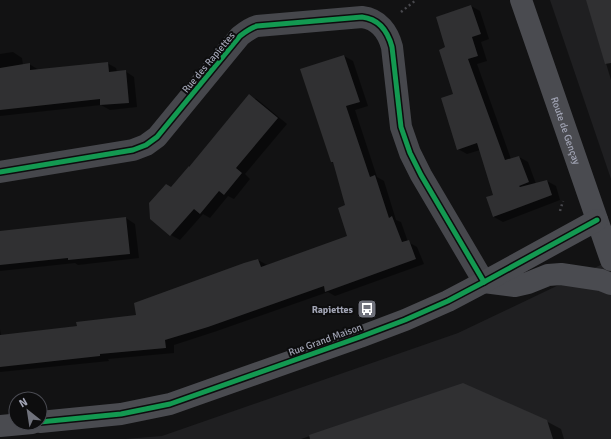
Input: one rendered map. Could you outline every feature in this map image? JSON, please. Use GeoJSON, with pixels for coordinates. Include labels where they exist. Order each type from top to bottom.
{"type":"FeatureCollection","features":[{"type":"Feature","properties":{"kind":"street","name":"Route de Gençay"},"geometry":{"type":"LineString","coordinates":[[521,0],[611,260]]}},
{"type":"Feature","properties":{"kind":"street","name":"Rue des Rapiettes"},"geometry":{"type":"LineString","coordinates":[[0,172],[133,150],[146,145],[157,137],[240,36],[252,28],[257,26],[362,16],[368,17],[378,23],[389,37],[392,47],[402,127],[410,154],[484,282]]}},
{"type":"Feature","properties":{"kind":"street","name":"Rue Grand Maison"},"geometry":{"type":"LineString","coordinates":[[48,421],[121,414],[170,404],[360,337],[405,320],[448,301],[597,220]]}},
{"type":"Feature","properties":{"kind":"street"},"geometry":{"type":"LineString","coordinates":[[484,282],[515,286],[528,284],[548,275],[561,274],[600,280],[611,284]]}},
{"type":"Feature","properties":{"kind":"shaded area"},"geometry":{"type":"Polygon","coordinates":[[[550,0],[611,0],[611,179],[550,0]]]}},
{"type":"Feature","properties":{"kind":"shaded area"},"geometry":{"type":"Polygon","coordinates":[[[611,260],[611,439],[125,439],[162,436],[458,333],[611,260]]]}},
{"type":"Feature","properties":{"kind":"building"},"geometry":{"type":"Polygon","coordinates":[[[586,0],[611,0],[611,63],[605,64],[586,0]]]}},
{"type":"Feature","properties":{"kind":"building"},"geometry":{"type":"Polygon","coordinates":[[[471,5],[481,34],[472,37],[478,56],[468,59],[505,160],[519,156],[529,182],[519,186],[520,187],[547,180],[552,195],[493,217],[486,197],[493,195],[477,143],[457,150],[441,98],[453,94],[439,50],[445,47],[436,17],[471,5]]]}},
{"type":"Feature","properties":{"kind":"building"},"geometry":{"type":"Polygon","coordinates":[[[344,55],[360,102],[346,106],[370,177],[375,175],[389,218],[392,216],[402,242],[409,240],[416,259],[325,292],[324,286],[208,327],[165,340],[166,348],[100,354],[100,356],[0,367],[0,335],[77,326],[76,322],[136,315],[134,303],[244,263],[258,259],[261,267],[347,236],[338,208],[345,205],[333,162],[331,162],[300,69],[344,55]]]}},
{"type":"Feature","properties":{"kind":"building"},"geometry":{"type":"Polygon","coordinates":[[[108,62],[109,72],[126,70],[129,103],[100,105],[100,99],[0,110],[0,68],[30,63],[30,70],[108,62]]]}},
{"type":"Feature","properties":{"kind":"building"},"geometry":{"type":"Polygon","coordinates":[[[249,94],[278,118],[236,168],[242,173],[224,195],[219,191],[200,214],[194,209],[170,236],[150,219],[149,203],[166,184],[171,187],[249,94]]]}},
{"type":"Feature","properties":{"kind":"building"},"geometry":{"type":"Polygon","coordinates":[[[126,217],[130,254],[68,260],[68,258],[0,265],[0,231],[126,217]]]}},
{"type":"Feature","properties":{"kind":"building"},"geometry":{"type":"Polygon","coordinates":[[[463,383],[547,420],[553,439],[310,439],[309,435],[463,383]]]}},
{"type":"Feature","properties":{"kind":"cycle path"},"geometry":{"type":"LineString","coordinates":[[0,172],[133,150],[146,145],[157,137],[240,36],[254,27],[362,17],[368,18],[378,23],[382,27],[388,36],[392,47],[401,127],[410,153],[421,175],[484,282]]}},
{"type":"Feature","properties":{"kind":"cycle path"},"geometry":{"type":"LineString","coordinates":[[48,421],[121,414],[170,404],[360,337],[405,320],[448,301],[597,220]]}},
{"type":"Feature","properties":{"kind":"place","name":"Rapiettes"},"geometry":{"type":"Point","coordinates":[367,309]}}]}
